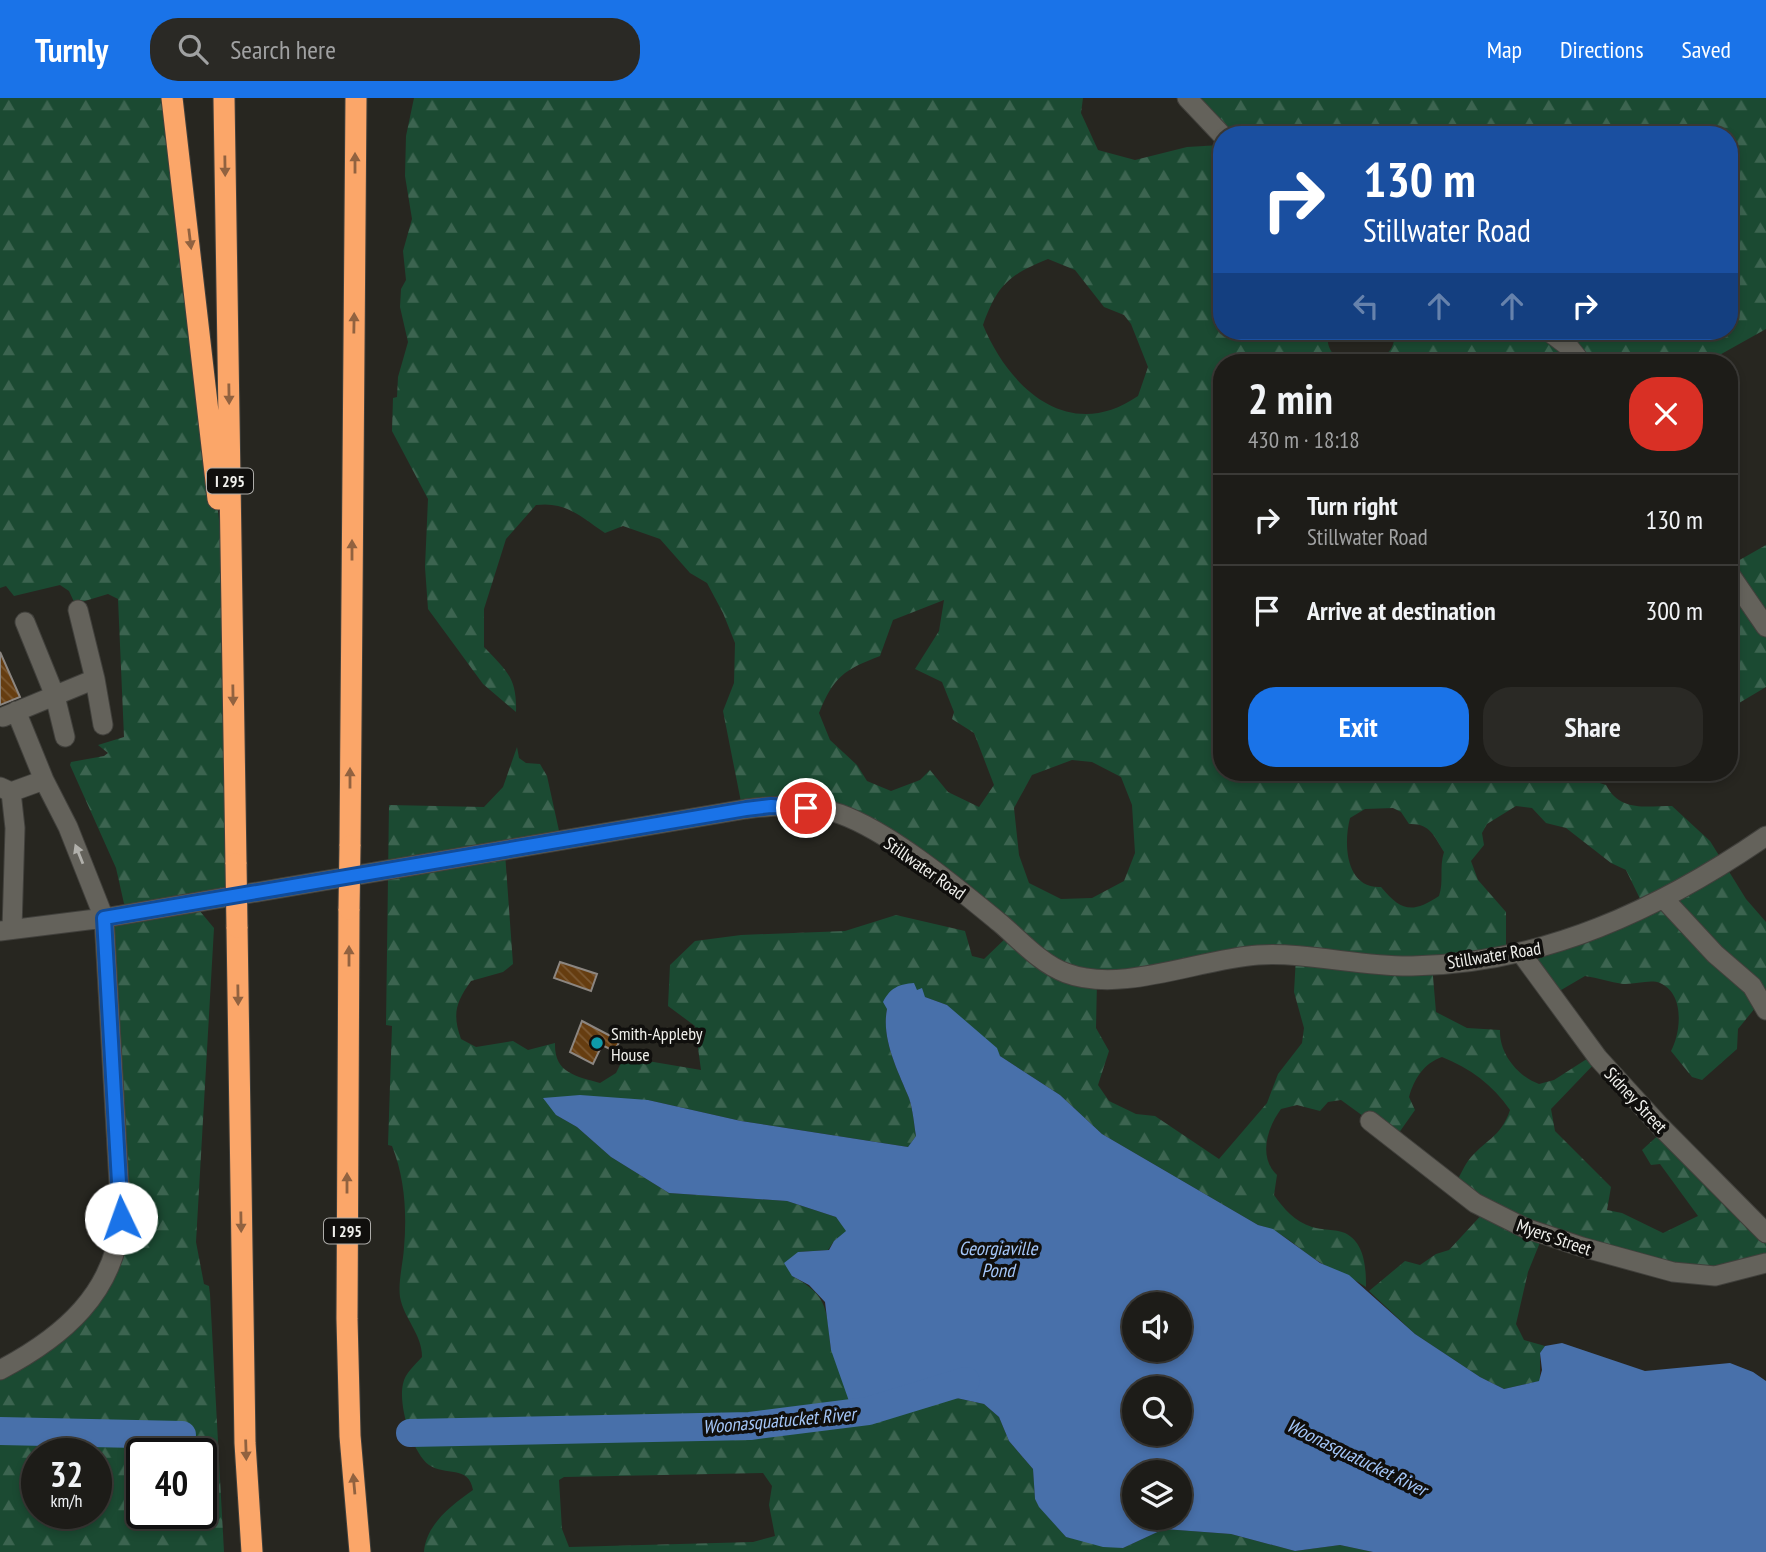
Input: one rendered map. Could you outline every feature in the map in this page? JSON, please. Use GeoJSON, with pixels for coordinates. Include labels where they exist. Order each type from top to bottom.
{"type":"FeatureCollection","features":[{"type":"Feature","properties":{"kind":"highway"},"geometry":{"type":"LineString","coordinates":[[172,98],[193,268],[232,652]]}},
{"type":"Feature","properties":{"kind":"highway","name":"I 295"},"geometry":{"type":"LineString","coordinates":[[224,98],[245,1431],[252,1552]]}},
{"type":"Feature","properties":{"kind":"highway","name":"I 295"},"geometry":{"type":"LineString","coordinates":[[358,98],[347,1319],[350,1436],[360,1552]]}},
{"type":"Feature","properties":{"kind":"street"},"geometry":{"type":"LineString","coordinates":[[1187,98],[1213,126]]}},
{"type":"Feature","properties":{"kind":"street"},"geometry":{"type":"LineString","coordinates":[[1560,340],[1575,354]]}},
{"type":"Feature","properties":{"kind":"street"},"geometry":{"type":"LineString","coordinates":[[1738,586],[1766,627]]}},
{"type":"Feature","properties":{"kind":"street"},"geometry":{"type":"LineString","coordinates":[[78,610],[103,725]]}},
{"type":"Feature","properties":{"kind":"street"},"geometry":{"type":"LineString","coordinates":[[25,622],[55,696],[65,737]]}},
{"type":"Feature","properties":{"kind":"street"},"geometry":{"type":"LineString","coordinates":[[0,1370],[42,1346],[72,1322],[100,1289],[120,1240],[104,918],[68,827],[9,714],[95,679]]}},
{"type":"Feature","properties":{"kind":"street"},"geometry":{"type":"LineString","coordinates":[[6,930],[15,828],[6,789],[44,780]]}},
{"type":"Feature","properties":{"kind":"street","name":"Stillwater Road"},"geometry":{"type":"LineString","coordinates":[[6,930],[104,918],[746,809],[783,806],[838,814],[901,847],[1045,961],[1077,976],[1111,979],[1256,955],[1414,967],[1521,953],[1569,940],[1664,899],[1766,836]]}},
{"type":"Feature","properties":{"kind":"street"},"geometry":{"type":"LineString","coordinates":[[1664,899],[1715,954],[1752,986],[1766,1010]]}},
{"type":"Feature","properties":{"kind":"street","name":"Sidney Street"},"geometry":{"type":"LineString","coordinates":[[1521,953],[1598,1058],[1660,1126],[1766,1233]]}},
{"type":"Feature","properties":{"kind":"street","name":"Myers Street"},"geometry":{"type":"LineString","coordinates":[[1370,1121],[1475,1203],[1525,1228],[1673,1272],[1715,1276],[1766,1263]]}},
{"type":"Feature","properties":{"kind":"green space"},"geometry":{"type":"Polygon","coordinates":[[[0,98],[172,98],[225,574],[235,890],[194,904],[214,928],[196,1242],[204,1284],[209,1286],[210,1294],[224,1552],[0,1552],[0,1367],[61,1328],[112,1257],[115,920],[125,908],[116,868],[70,765],[71,762],[104,756],[108,753],[98,745],[124,737],[118,599],[108,594],[75,604],[69,591],[60,585],[14,596],[6,586],[0,588],[0,98]]]}},
{"type":"Feature","properties":{"kind":"green space"},"geometry":{"type":"Polygon","coordinates":[[[414,98],[1083,98],[1081,113],[1098,150],[1135,160],[1187,147],[1213,145],[1213,340],[1328,340],[1333,354],[1213,354],[1213,781],[1594,781],[1606,785],[1618,800],[1626,804],[1672,806],[1710,841],[1746,899],[1766,922],[1766,1005],[1760,1002],[1738,1029],[1737,1049],[1702,1080],[1692,1077],[1671,1051],[1677,1034],[1679,1014],[1674,996],[1668,988],[1656,982],[1623,984],[1585,976],[1556,993],[1523,956],[1643,905],[1626,870],[1611,863],[1566,828],[1546,823],[1532,808],[1516,806],[1487,824],[1482,833],[1484,845],[1471,861],[1478,880],[1506,912],[1506,947],[1432,965],[1436,1012],[1467,1028],[1500,1030],[1500,1039],[1511,1063],[1523,1075],[1539,1084],[1554,1080],[1593,1055],[1597,1061],[1551,1109],[1555,1131],[1611,1187],[1607,1210],[1622,1213],[1663,1233],[1698,1216],[1660,1164],[1651,1165],[1642,1150],[1664,1130],[1766,1232],[1766,1259],[1717,1273],[1543,1235],[1528,1272],[1516,1324],[1524,1340],[1545,1346],[1540,1353],[1540,1381],[1504,1389],[1480,1377],[1415,1334],[1369,1291],[1405,1261],[1420,1265],[1436,1254],[1449,1250],[1486,1210],[1454,1186],[1468,1161],[1502,1127],[1510,1110],[1488,1085],[1471,1072],[1442,1057],[1425,1068],[1417,1078],[1409,1097],[1415,1110],[1396,1137],[1392,1137],[1341,1100],[1328,1102],[1320,1111],[1297,1105],[1281,1109],[1272,1125],[1266,1151],[1271,1168],[1277,1175],[1274,1195],[1286,1210],[1300,1221],[1312,1227],[1345,1233],[1352,1237],[1363,1257],[1366,1287],[1321,1263],[1276,1232],[1258,1225],[1102,1134],[1060,1095],[1000,1056],[947,1005],[925,997],[887,1009],[888,1043],[909,1098],[916,1136],[908,1147],[741,1121],[648,1100],[556,1115],[577,1127],[611,1157],[669,1193],[787,1201],[836,1217],[847,1231],[834,1241],[828,1250],[798,1252],[792,1276],[820,1298],[826,1315],[831,1350],[903,1400],[929,1392],[984,1404],[999,1417],[1009,1441],[1033,1469],[1035,1499],[1066,1537],[1123,1548],[1162,1530],[1177,1530],[1231,1534],[1295,1551],[1340,1545],[1373,1552],[424,1552],[430,1533],[441,1516],[473,1490],[467,1477],[435,1468],[423,1459],[408,1428],[403,1404],[404,1380],[422,1357],[419,1341],[400,1297],[405,1235],[404,1196],[396,1158],[392,1146],[388,1145],[392,1026],[386,1025],[389,805],[484,807],[503,787],[517,747],[519,758],[526,763],[540,764],[547,776],[561,840],[505,853],[513,964],[503,972],[471,981],[459,1002],[457,1022],[461,1039],[476,1047],[513,1041],[528,1050],[555,1043],[558,1061],[562,1067],[575,1075],[600,1083],[616,1073],[624,1057],[701,1070],[695,1026],[668,1006],[670,965],[695,941],[741,935],[845,931],[896,915],[965,931],[972,956],[984,959],[1008,936],[978,908],[846,822],[742,807],[723,711],[734,683],[735,643],[707,583],[690,573],[660,539],[623,526],[605,533],[565,508],[547,504],[536,505],[506,539],[484,609],[484,647],[509,676],[515,691],[516,712],[483,684],[428,609],[425,567],[428,499],[392,431],[393,398],[397,397],[398,377],[408,342],[400,307],[401,289],[406,280],[403,251],[412,219],[405,176],[406,136],[414,98]],[[1048,259],[1023,271],[999,291],[983,325],[1009,370],[1026,388],[1045,402],[1066,411],[1089,414],[1113,409],[1138,396],[1148,367],[1131,324],[1124,315],[1104,307],[1075,270],[1048,259]],[[944,600],[893,620],[880,656],[849,670],[835,682],[819,713],[830,740],[857,765],[867,781],[891,791],[920,780],[930,770],[948,792],[979,807],[994,785],[974,733],[952,719],[954,712],[942,682],[915,669],[939,631],[944,600]],[[1072,760],[1032,775],[1014,808],[1019,855],[1029,883],[1061,899],[1092,898],[1124,881],[1135,853],[1132,805],[1121,777],[1092,762],[1072,760]],[[1393,808],[1365,809],[1350,818],[1347,840],[1350,863],[1360,881],[1369,886],[1381,887],[1401,905],[1421,906],[1439,896],[1444,852],[1427,828],[1409,824],[1401,812],[1393,808]],[[1296,957],[1097,981],[1096,1028],[1109,1051],[1098,1085],[1109,1101],[1136,1114],[1155,1116],[1219,1159],[1267,1103],[1278,1074],[1302,1043],[1304,1028],[1294,992],[1296,957]],[[763,1473],[564,1477],[559,1480],[562,1529],[569,1547],[753,1542],[775,1536],[769,1505],[772,1486],[763,1473]]]}},
{"type":"Feature","properties":{"kind":"green space"},"geometry":{"type":"Polygon","coordinates":[[[1199,98],[1766,98],[1766,329],[1721,354],[1387,354],[1394,340],[1738,340],[1738,126],[1225,126],[1199,98]]]}},
{"type":"Feature","properties":{"kind":"green space"},"geometry":{"type":"Polygon","coordinates":[[[1766,545],[1766,687],[1738,704],[1738,561],[1766,545]]]}},
{"type":"Feature","properties":{"kind":"water","name":"Georgiaville Pond"},"geometry":{"type":"Polygon","coordinates":[[[914,983],[917,990],[922,988],[925,997],[947,1005],[997,1048],[1000,1056],[1060,1095],[1102,1134],[1258,1225],[1273,1229],[1320,1263],[1349,1275],[1415,1334],[1480,1377],[1504,1389],[1539,1381],[1542,1370],[1540,1353],[1545,1346],[1562,1343],[1645,1371],[1730,1363],[1753,1372],[1766,1381],[1766,1552],[1373,1552],[1340,1545],[1295,1551],[1231,1534],[1177,1530],[1192,1530],[1192,1460],[1122,1460],[1122,1530],[1162,1530],[1123,1548],[1103,1547],[1066,1537],[1039,1507],[1035,1499],[1033,1469],[1009,1441],[999,1417],[984,1404],[929,1392],[866,1416],[850,1404],[831,1350],[825,1302],[809,1285],[792,1276],[784,1263],[798,1252],[829,1250],[834,1241],[846,1231],[836,1217],[787,1201],[669,1193],[611,1157],[577,1127],[556,1115],[543,1098],[580,1095],[648,1100],[741,1121],[908,1147],[916,1136],[912,1112],[888,1043],[887,1009],[883,1002],[892,990],[914,983]]]}},
{"type":"Feature","properties":{"kind":"building"},"geometry":{"type":"Polygon","coordinates":[[[0,652],[20,697],[0,705],[0,652]]]}},
{"type":"Feature","properties":{"kind":"building"},"geometry":{"type":"Polygon","coordinates":[[[560,962],[597,974],[591,991],[554,978],[560,962]]]}},
{"type":"Feature","properties":{"kind":"building","name":"Smith-Appleby House"},"geometry":{"type":"Polygon","coordinates":[[[582,1021],[620,1041],[614,1051],[602,1045],[593,1064],[570,1052],[582,1021]]]}},
{"type":"Feature","properties":{"kind":"waterway","name":"Woonasquatucket River"},"geometry":{"type":"LineString","coordinates":[[410,1433],[750,1426],[868,1411],[966,1381]]}},
{"type":"Feature","properties":{"kind":"waterway","name":"Woonasquatucket River"},"geometry":{"type":"LineString","coordinates":[[0,1431],[182,1435]]}},
{"type":"Feature","properties":{"kind":"place","name":"Smith-Appleby House"},"geometry":{"type":"Point","coordinates":[597,1043]}},
{"type":"Feature","properties":{"kind":"route"},"geometry":{"type":"LineString","coordinates":[[121,1218],[104,918],[695,820],[746,809],[771,806],[806,808]]}}]}
